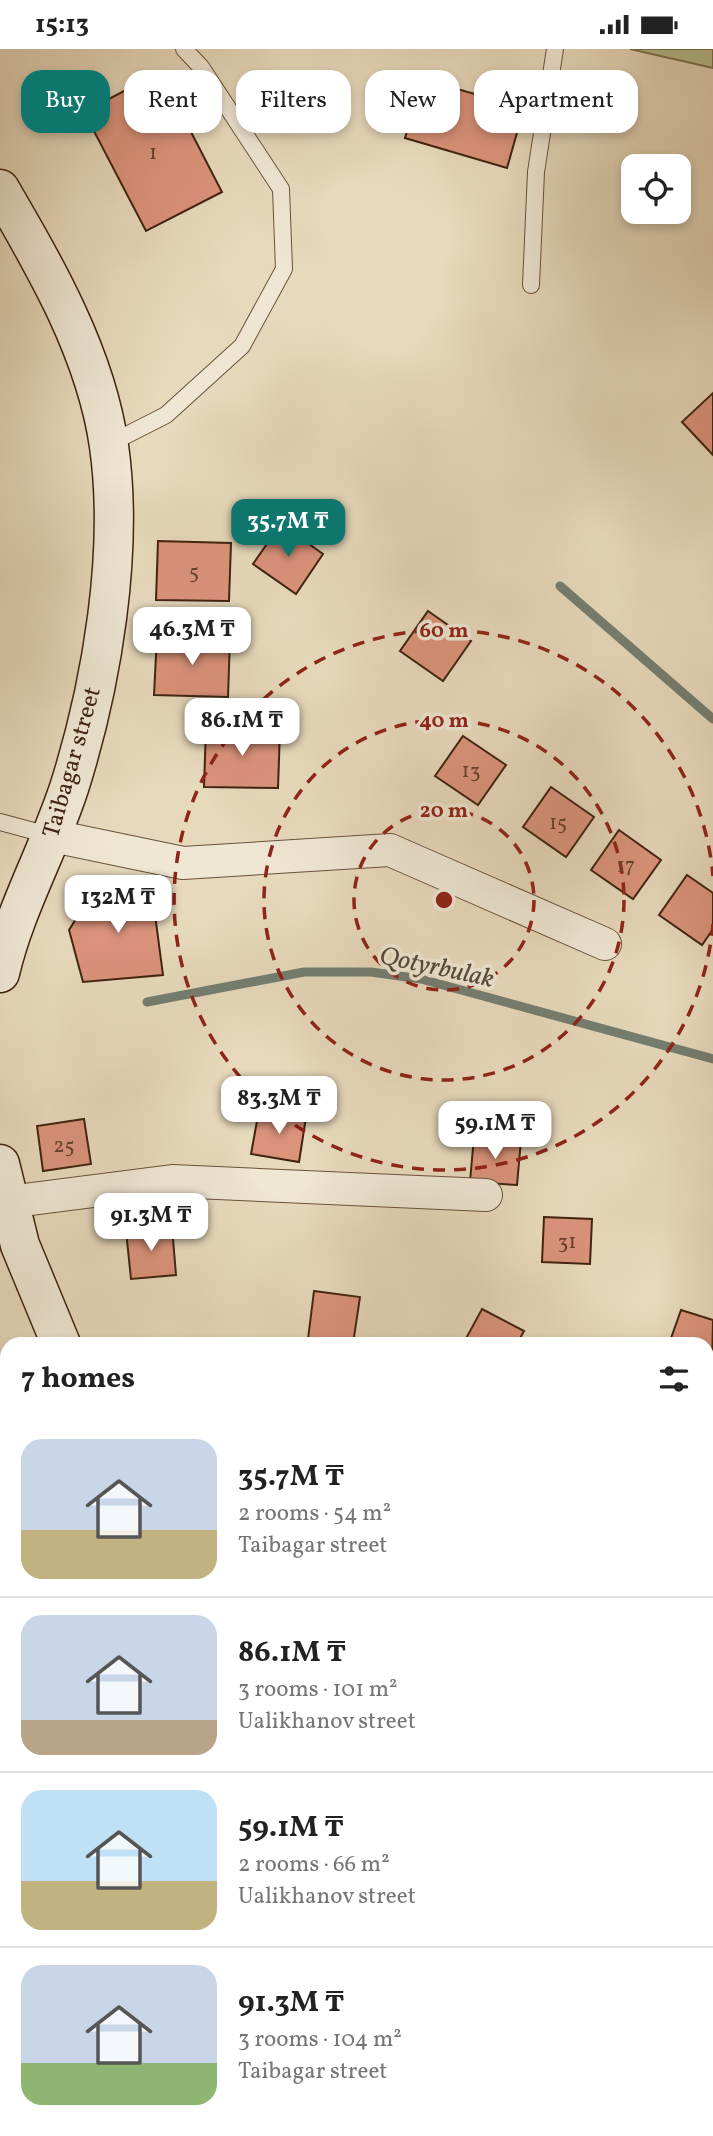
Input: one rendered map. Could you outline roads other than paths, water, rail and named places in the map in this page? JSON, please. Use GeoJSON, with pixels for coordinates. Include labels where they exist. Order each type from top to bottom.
{"type":"FeatureCollection","features":[{"type":"Feature","properties":{"kind":"main road","name":"Taibagar street"},"geometry":{"type":"LineString","coordinates":[[0,189],[61,300],[82,350],[109,444],[113,530],[102,640],[87,724],[53,836],[16,923],[0,973]]}},
{"type":"Feature","properties":{"kind":"main road"},"geometry":{"type":"LineString","coordinates":[[0,1164],[8,1202],[33,1280],[58,1337]]}},
{"type":"Feature","properties":{"kind":"street"},"geometry":{"type":"LineString","coordinates":[[53,836],[183,863],[390,850],[605,944]]}},
{"type":"Feature","properties":{"kind":"street"},"geometry":{"type":"LineString","coordinates":[[8,1202],[172,1181],[486,1195]]}},
{"type":"Feature","properties":{"kind":"lane"},"geometry":{"type":"LineString","coordinates":[[109,444],[166,415],[242,346],[284,269],[281,189],[201,67],[184,49]]}},
{"type":"Feature","properties":{"kind":"lane"},"geometry":{"type":"LineString","coordinates":[[531,285],[536,172],[555,49]]}},
{"type":"Feature","properties":{"kind":"lane"},"geometry":{"type":"LineString","coordinates":[[0,822],[53,836]]}},
{"type":"Feature","properties":{"kind":"waterway"},"geometry":{"type":"LineString","coordinates":[[560,586],[713,719]]}},
{"type":"Feature","properties":{"kind":"waterway","name":"Qotyrbulak"},"geometry":{"type":"LineString","coordinates":[[147,1002],[304,972],[371,972],[421,979],[713,1059]]}}]}
